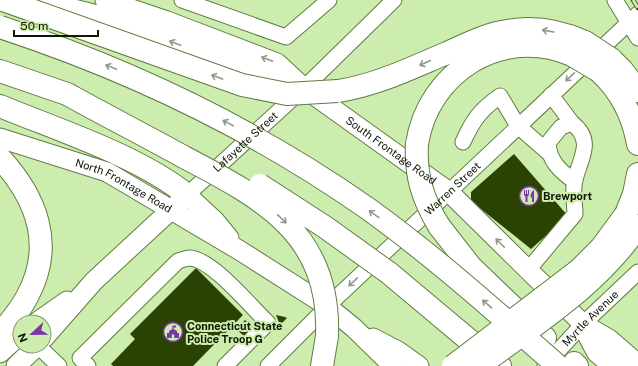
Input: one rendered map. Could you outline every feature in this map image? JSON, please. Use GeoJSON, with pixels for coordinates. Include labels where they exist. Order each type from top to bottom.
{"type":"FeatureCollection","features":[{"type":"Feature","properties":{"kind":"highway"},"geometry":{"type":"LineString","coordinates":[[3,0],[247,87],[287,94],[311,94],[338,91],[386,79],[484,37],[507,31],[542,30],[564,34],[578,49],[605,65],[622,70],[638,91]]}},
{"type":"Feature","properties":{"kind":"highway"},"geometry":{"type":"LineString","coordinates":[[32,0],[75,10],[123,24],[243,68],[304,88]]}},
{"type":"Feature","properties":{"kind":"highway"},"geometry":{"type":"LineString","coordinates":[[0,27],[77,54],[153,86],[245,132],[299,163],[367,208],[570,365]]}},
{"type":"Feature","properties":{"kind":"highway"},"geometry":{"type":"LineString","coordinates":[[570,365],[546,338],[471,267],[439,226],[421,192],[417,169],[417,144],[422,120],[432,100],[445,83],[471,62],[490,53],[520,46],[578,49]]}},
{"type":"Feature","properties":{"kind":"highway"},"geometry":{"type":"LineString","coordinates":[[605,65],[616,89],[627,107],[634,125],[638,144]]}},
{"type":"Feature","properties":{"kind":"highway"},"geometry":{"type":"LineString","coordinates":[[0,71],[67,94],[146,125],[183,142],[256,182],[358,249],[500,366]]}},
{"type":"Feature","properties":{"kind":"highway"},"geometry":{"type":"LineString","coordinates":[[67,94],[227,180],[257,198],[278,215],[302,242],[317,268],[325,297],[327,336],[322,366]]}},
{"type":"Feature","properties":{"kind":"highway"},"geometry":{"type":"LineString","coordinates":[[0,106],[125,159],[173,184],[179,202]]}},
{"type":"Feature","properties":{"kind":"highway"},"geometry":{"type":"LineString","coordinates":[[0,158],[19,181],[30,199],[38,219],[41,239],[38,269],[32,287],[17,313],[0,335]]}},
{"type":"Feature","properties":{"kind":"highway"},"geometry":{"type":"LineString","coordinates":[[479,366],[589,282],[614,259],[632,220],[634,194],[638,174]]}},
{"type":"Feature","properties":{"kind":"highway"},"geometry":{"type":"LineString","coordinates":[[453,366],[579,270],[607,240],[632,220]]}},
{"type":"Feature","properties":{"kind":"highway"},"geometry":{"type":"LineString","coordinates":[[583,324],[598,352],[615,366]]}},
{"type":"Feature","properties":{"kind":"main road","name":"South Frontage Road"},"geometry":{"type":"LineString","coordinates":[[105,0],[167,21],[276,63],[304,88],[448,192],[583,324],[609,339],[638,364]]}},
{"type":"Feature","properties":{"kind":"main road","name":"North Frontage Road"},"geometry":{"type":"LineString","coordinates":[[0,138],[107,172],[179,202],[215,221],[239,250],[327,306],[354,328]]}},
{"type":"Feature","properties":{"kind":"main road","name":"Lafayette Street"},"geometry":{"type":"LineString","coordinates":[[52,329],[94,281],[179,202]]}},
{"type":"Feature","properties":{"kind":"main road","name":"Lafayette Street"},"geometry":{"type":"LineString","coordinates":[[48,314],[94,281]]}},
{"type":"Feature","properties":{"kind":"main road"},"geometry":{"type":"LineString","coordinates":[[354,328],[393,366]]}},
{"type":"Feature","properties":{"kind":"main road"},"geometry":{"type":"LineString","coordinates":[[354,328],[398,351],[418,366]]}},
{"type":"Feature","properties":{"kind":"main road"},"geometry":{"type":"LineString","coordinates":[[0,353],[12,342]]}},
{"type":"Feature","properties":{"kind":"main road"},"geometry":{"type":"LineString","coordinates":[[16,366],[29,354]]}},
{"type":"Feature","properties":{"kind":"street"},"geometry":{"type":"LineString","coordinates":[[182,0],[286,37],[329,0]]}},
{"type":"Feature","properties":{"kind":"street","name":"Lafayette Street"},"geometry":{"type":"LineString","coordinates":[[179,202],[304,88],[394,0]]}},
{"type":"Feature","properties":{"kind":"street"},"geometry":{"type":"LineString","coordinates":[[615,0],[634,18],[638,38]]}},
{"type":"Feature","properties":{"kind":"street","name":"Warren Street"},"geometry":{"type":"LineString","coordinates":[[268,366],[327,306],[634,18]]}},
{"type":"Feature","properties":{"kind":"street"},"geometry":{"type":"LineString","coordinates":[[528,270],[575,214],[574,181],[583,160],[584,143],[580,130],[572,123],[551,95]]}},
{"type":"Feature","properties":{"kind":"street"},"geometry":{"type":"LineString","coordinates":[[463,142],[484,107],[500,96],[518,126],[549,153],[561,172],[574,181]]}},
{"type":"Feature","properties":{"kind":"street"},"geometry":{"type":"LineString","coordinates":[[549,153],[548,143],[561,127],[572,123]]}},
{"type":"Feature","properties":{"kind":"street"},"geometry":{"type":"LineString","coordinates":[[88,366],[80,358],[178,261],[189,258],[201,262],[214,270],[268,323],[225,366]]}},
{"type":"Feature","properties":{"kind":"street","name":"Myrtle Avenue"},"geometry":{"type":"LineString","coordinates":[[544,366],[583,324],[638,272]]}},
{"type":"Feature","properties":{"kind":"street"},"geometry":{"type":"LineString","coordinates":[[46,354],[59,366]]}},
{"type":"Feature","properties":{"kind":"building"},"geometry":{"type":"Polygon","coordinates":[[[514,154],[568,216],[531,249],[471,201],[471,192],[514,154]]]}},
{"type":"Feature","properties":{"kind":"building"},"geometry":{"type":"Polygon","coordinates":[[[196,268],[243,315],[193,366],[113,366],[111,364],[135,339],[130,334],[196,268]]]}},
{"type":"Feature","properties":{"kind":"building"},"geometry":{"type":"Polygon","coordinates":[[[276,315],[285,317],[287,318],[280,325],[276,315]]]}},
{"type":"Feature","properties":{"kind":"building"},"geometry":{"type":"Polygon","coordinates":[[[245,320],[254,328],[245,337],[236,329],[245,320]]]}},
{"type":"Feature","properties":{"kind":"railway"},"geometry":{"type":"LineString","coordinates":[[633,0],[638,8]]}},
{"type":"Feature","properties":{"kind":"place","name":"Brewport"},"geometry":{"type":"Point","coordinates":[529,196]}},
{"type":"Feature","properties":{"kind":"place","name":"Connecticut State Police Troop G"},"geometry":{"type":"Point","coordinates":[173,332]}}]}
